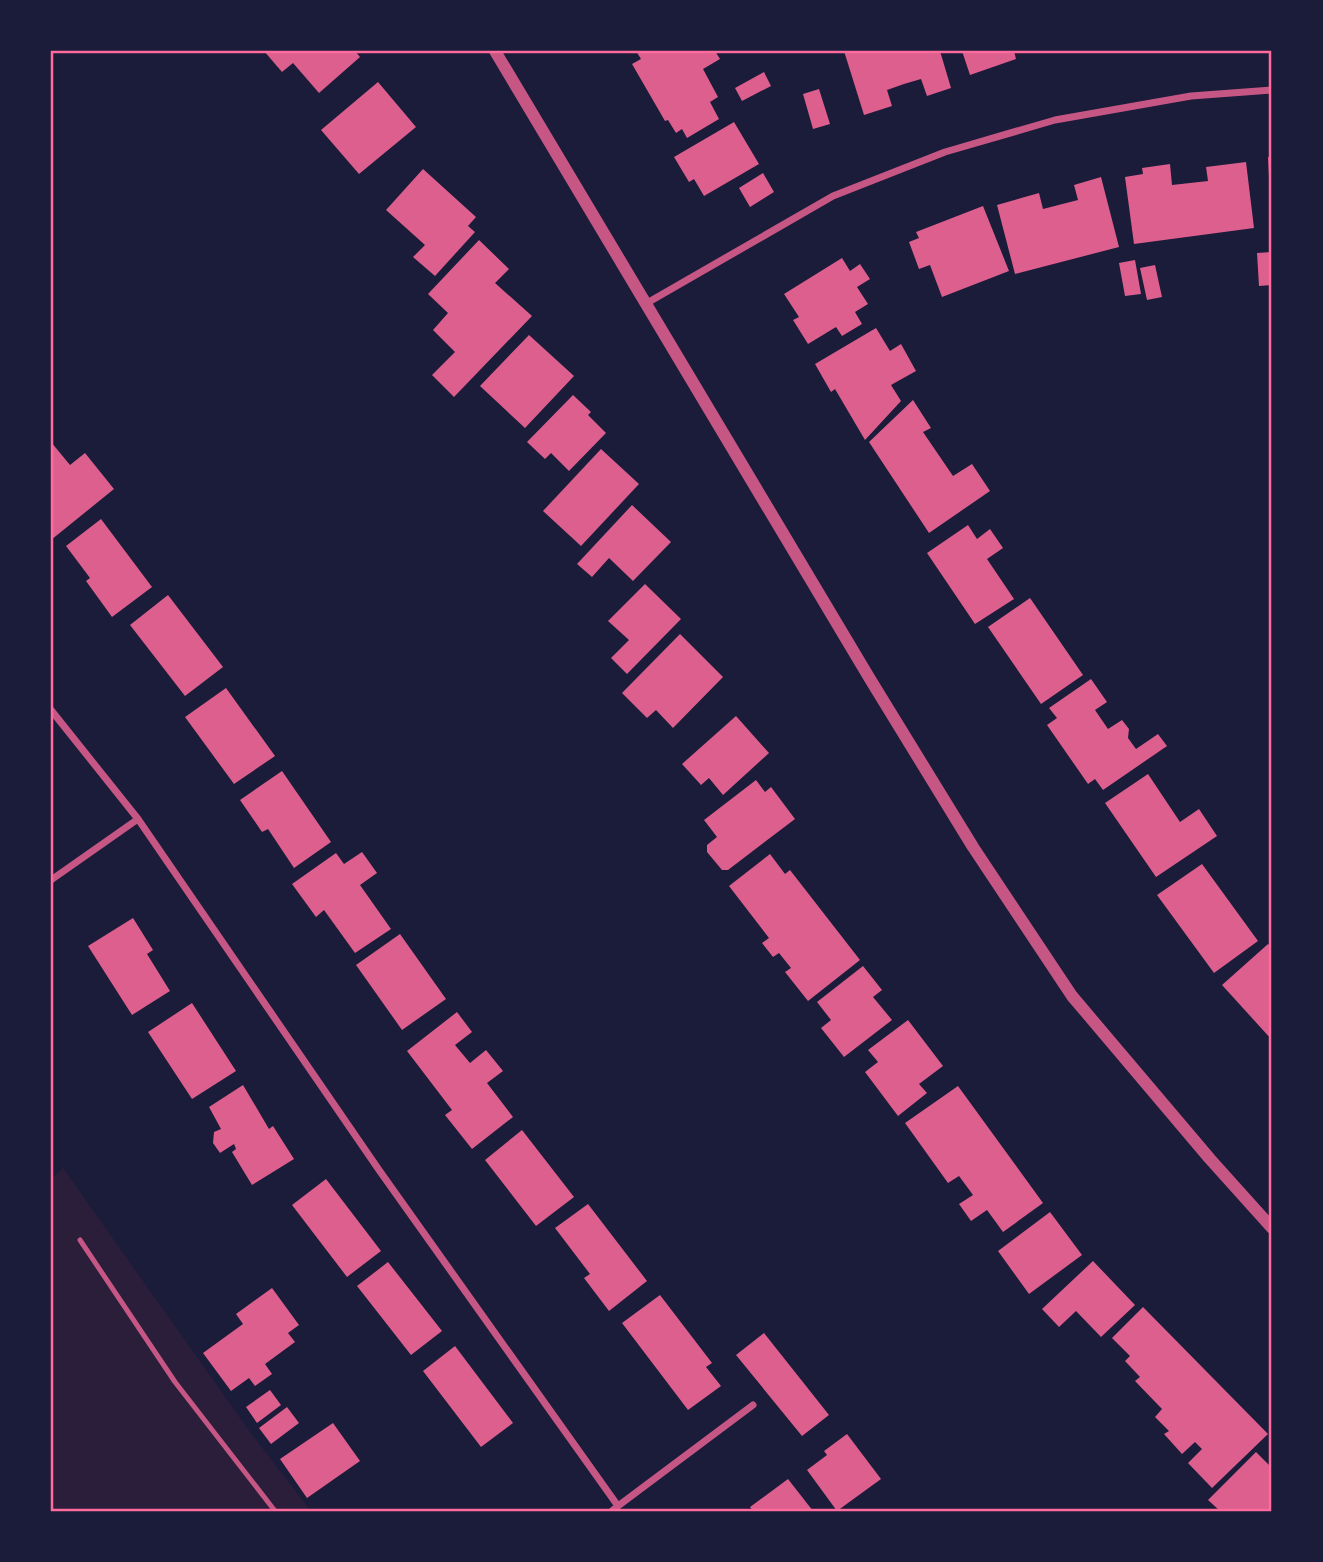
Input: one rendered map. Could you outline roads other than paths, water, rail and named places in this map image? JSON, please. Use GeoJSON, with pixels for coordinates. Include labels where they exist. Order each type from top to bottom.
{"type":"FeatureCollection","features":[{"type":"Feature","properties":{"kind":"street"},"geometry":{"type":"LineString","coordinates":[[495,51],[876,691],[973,847],[1072,996],[1272,1228]]}},
{"type":"Feature","properties":{"kind":"street"},"geometry":{"type":"LineString","coordinates":[[646,303],[833,196],[945,152],[1055,120],[1191,96],[1272,90]]}},
{"type":"Feature","properties":{"kind":"street"},"geometry":{"type":"LineString","coordinates":[[51,710],[138,820],[615,1509],[753,1405]]}},
{"type":"Feature","properties":{"kind":"street"},"geometry":{"type":"LineString","coordinates":[[51,880],[138,820]]}},
{"type":"Feature","properties":{"kind":"lane"},"geometry":{"type":"LineString","coordinates":[[80,1240],[175,1382],[275,1511]]}}]}
